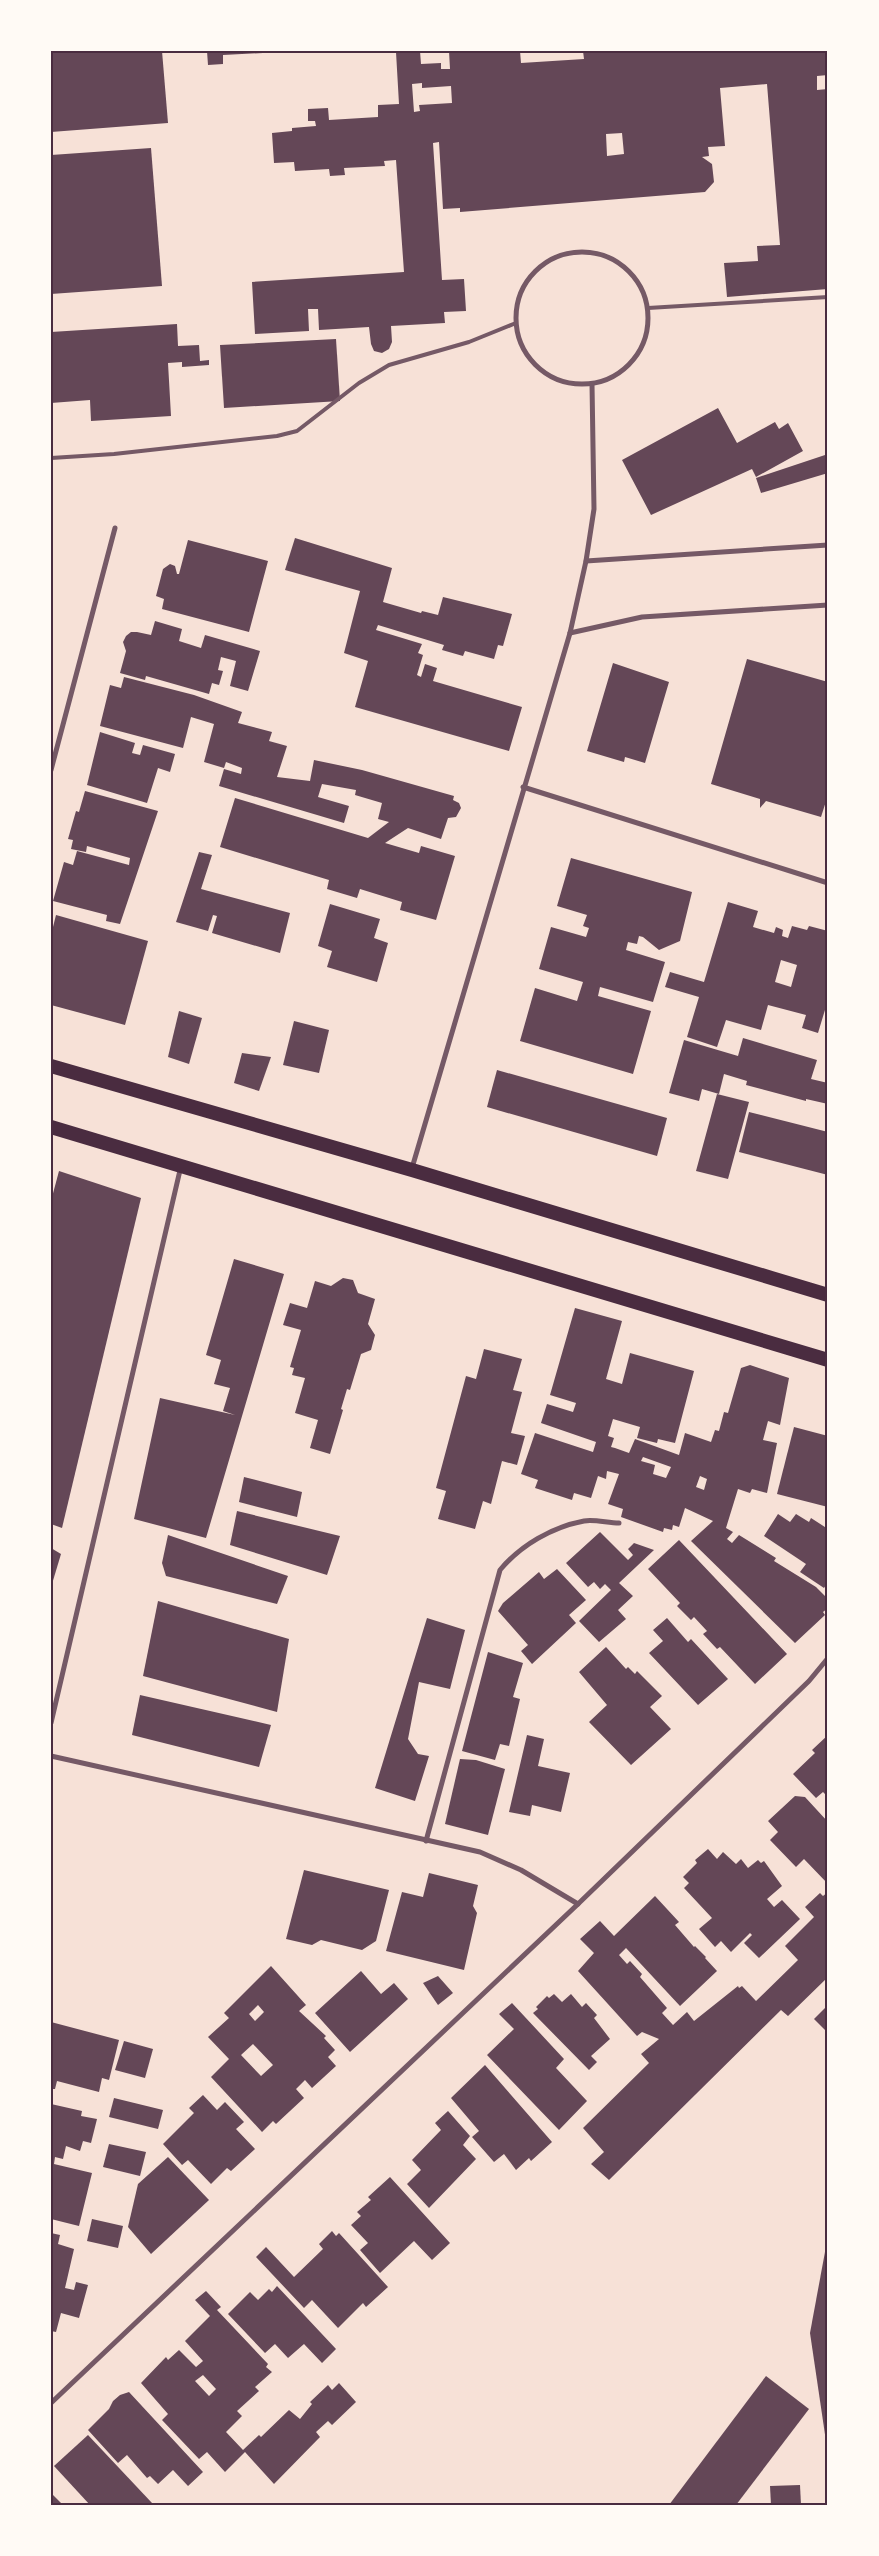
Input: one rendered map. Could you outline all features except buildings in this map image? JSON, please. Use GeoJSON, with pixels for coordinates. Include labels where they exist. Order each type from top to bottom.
{"type":"FeatureCollection","features":[{"type":"Feature","properties":{"kind":"highway"},"geometry":{"type":"LineString","coordinates":[[51,1066],[412,1170],[828,1295]]}},
{"type":"Feature","properties":{"kind":"highway"},"geometry":{"type":"LineString","coordinates":[[51,1127],[828,1360]]}},
{"type":"Feature","properties":{"kind":"street"},"geometry":{"type":"LineString","coordinates":[[586,253],[608,257],[626,269],[641,287],[648,308],[648,330],[640,351],[626,368],[607,380],[592,384],[567,382],[538,368],[522,347],[516,323],[518,301],[528,281],[543,264],[564,255],[586,253]]}},
{"type":"Feature","properties":{"kind":"street"},"geometry":{"type":"LineString","coordinates":[[412,1170],[523,787],[570,633],[586,561],[595,489],[592,384]]}},
{"type":"Feature","properties":{"kind":"street"},"geometry":{"type":"LineString","coordinates":[[51,770],[115,528]]}},
{"type":"Feature","properties":{"kind":"street"},"geometry":{"type":"LineString","coordinates":[[586,561],[828,545]]}},
{"type":"Feature","properties":{"kind":"street"},"geometry":{"type":"LineString","coordinates":[[570,633],[642,617],[828,605]]}},
{"type":"Feature","properties":{"kind":"street"},"geometry":{"type":"LineString","coordinates":[[523,787],[828,883]]}},
{"type":"Feature","properties":{"kind":"street"},"geometry":{"type":"LineString","coordinates":[[51,1723],[181,1165]]}},
{"type":"Feature","properties":{"kind":"street"},"geometry":{"type":"LineString","coordinates":[[426,1841],[500,1570],[511,1557],[531,1542],[553,1531],[585,1521],[619,1523]]}},
{"type":"Feature","properties":{"kind":"street"},"geometry":{"type":"LineString","coordinates":[[51,2403],[578,1904],[808,1681],[828,1658]]}},
{"type":"Feature","properties":{"kind":"street"},"geometry":{"type":"LineString","coordinates":[[51,1756],[480,1852],[521,1870],[578,1904]]}},
{"type":"Feature","properties":{"kind":"lane"},"geometry":{"type":"LineString","coordinates":[[648,308],[828,296]]}},
{"type":"Feature","properties":{"kind":"lane"},"geometry":{"type":"LineString","coordinates":[[51,458],[114,454],[277,436],[297,431],[359,383],[389,365],[469,342],[516,323]]}}]}
